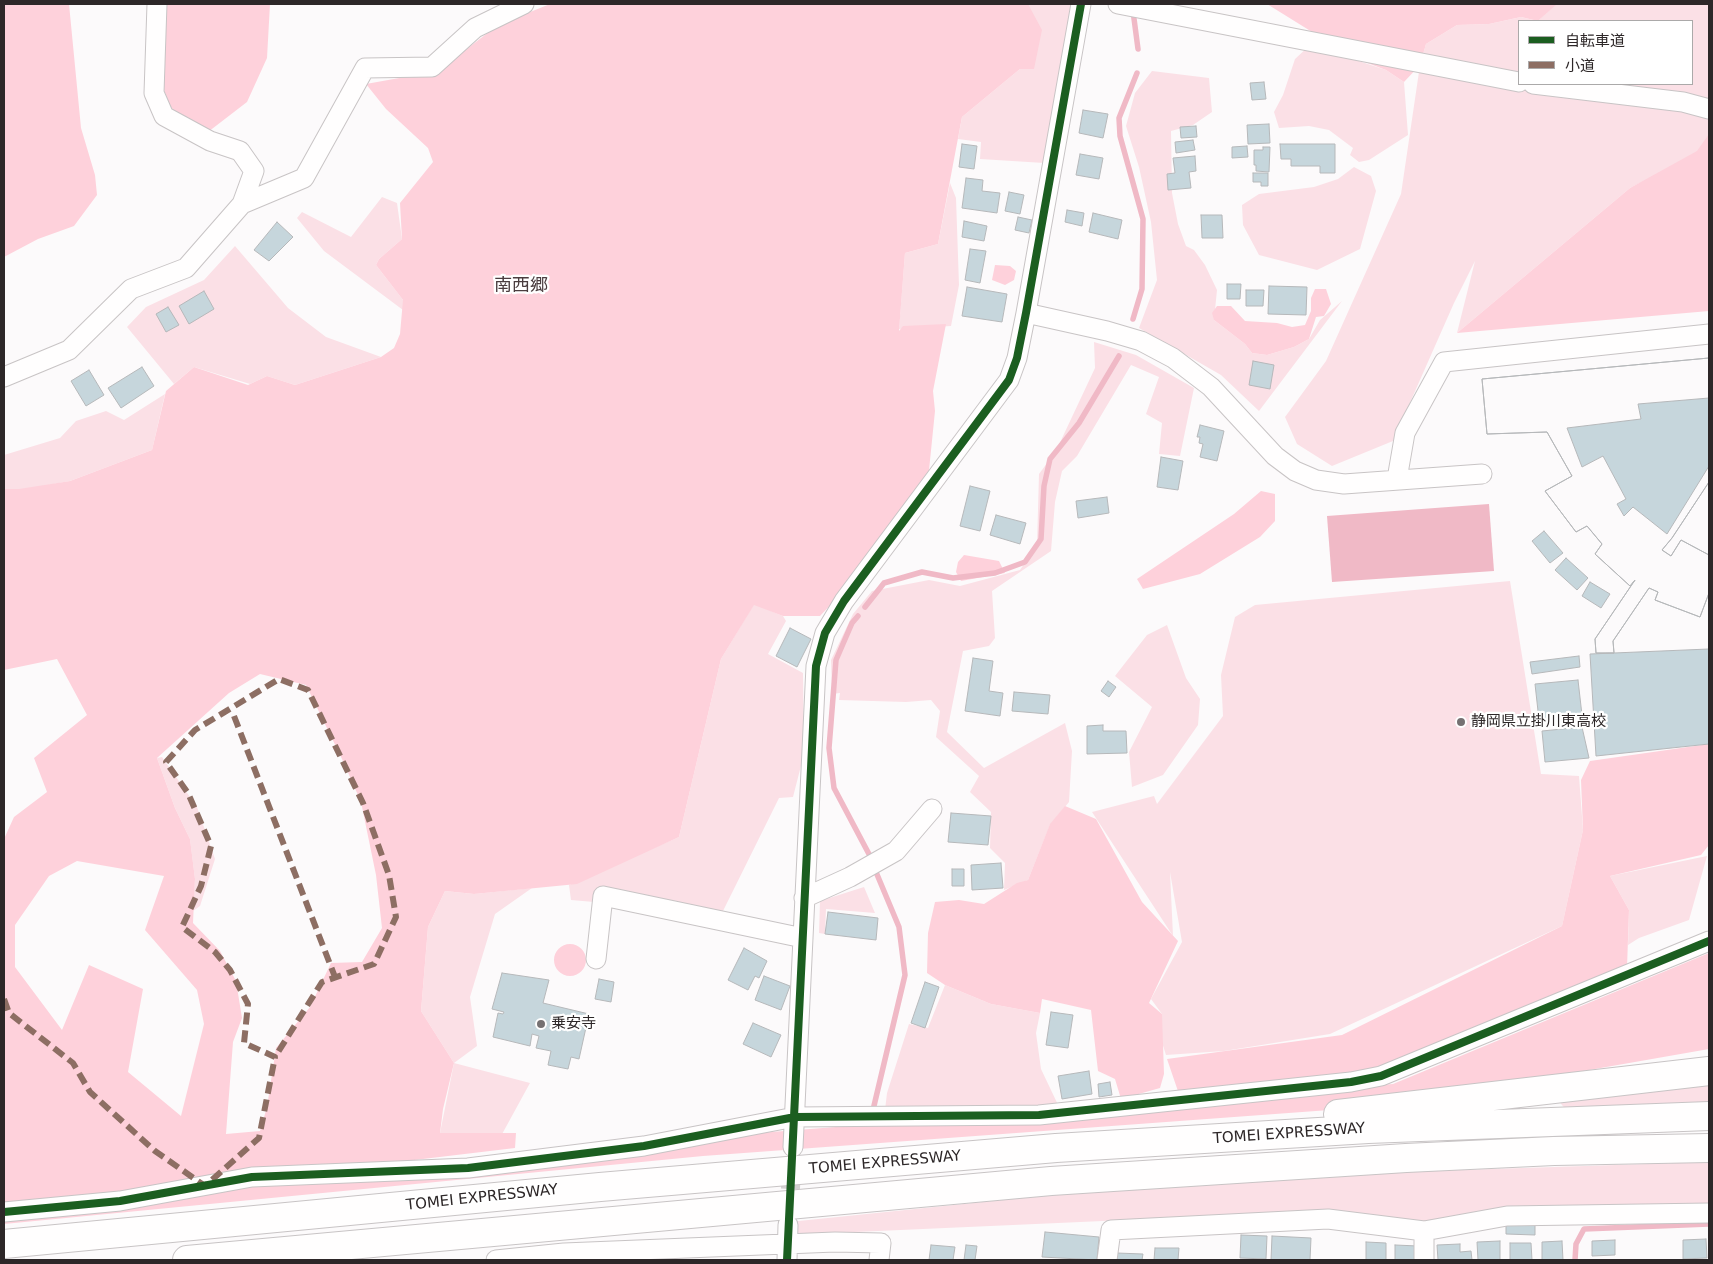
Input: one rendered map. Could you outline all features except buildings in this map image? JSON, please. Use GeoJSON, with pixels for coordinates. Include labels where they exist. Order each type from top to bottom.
{"type":"FeatureCollection","features":[{"type":"Feature","properties":{"kind":"highway"},"geometry":{"type":"LineString","coordinates":[[1056,1148],[1709,1071]]}},
{"type":"Feature","properties":{"kind":"highway","name":"TOMEI EXPRESSWAY"},"geometry":{"type":"LineString","coordinates":[[4,1244],[590,1188],[1056,1148],[1368,1129],[1709,1116]]}},
{"type":"Feature","properties":{"kind":"highway","name":"TOMEI EXPRESSWAY"},"geometry":{"type":"LineString","coordinates":[[187,1260],[1051,1181],[1465,1156],[1709,1148]]}},
{"type":"Feature","properties":{"kind":"street"},"geometry":{"type":"LineString","coordinates":[[4,377],[69,350],[131,289],[186,268],[242,204],[254,171],[240,151],[210,141],[164,116],[154,93],[157,4]]}},
{"type":"Feature","properties":{"kind":"street"},"geometry":{"type":"LineString","coordinates":[[242,204],[304,178],[365,68],[432,66],[476,28],[524,4]]}},
{"type":"Feature","properties":{"kind":"street"},"geometry":{"type":"LineString","coordinates":[[793,1146],[815,675],[825,633],[844,601],[1008,380],[1017,358],[1081,4]]}},
{"type":"Feature","properties":{"kind":"street"},"geometry":{"type":"LineString","coordinates":[[1118,4],[1518,82]]}},
{"type":"Feature","properties":{"kind":"street"},"geometry":{"type":"LineString","coordinates":[[1540,85],[1683,102],[1709,109]]}},
{"type":"Feature","properties":{"kind":"street"},"geometry":{"type":"LineString","coordinates":[[1026,313],[1107,331],[1141,341],[1173,358],[1211,386],[1275,456],[1295,471],[1316,480],[1344,484],[1482,474]]}},
{"type":"Feature","properties":{"kind":"street"},"geometry":{"type":"LineString","coordinates":[[1397,479],[1405,433],[1444,362],[1709,334]]}},
{"type":"Feature","properties":{"kind":"street"},"geometry":{"type":"LineString","coordinates":[[804,898],[850,878],[896,851],[932,809]]}},
{"type":"Feature","properties":{"kind":"street"},"geometry":{"type":"LineString","coordinates":[[596,958],[603,896],[803,938]]}},
{"type":"Feature","properties":{"kind":"street"},"geometry":{"type":"LineString","coordinates":[[4,1212],[120,1201],[252,1177],[468,1168],[644,1146],[795,1117],[1039,1115],[1351,1082],[1381,1076],[1709,941]]}},
{"type":"Feature","properties":{"kind":"street"},"geometry":{"type":"LineString","coordinates":[[1107,1260],[1111,1230],[1328,1219],[1424,1231],[1507,1216],[1709,1213]]}},
{"type":"Feature","properties":{"kind":"street"},"geometry":{"type":"LineString","coordinates":[[787,1253],[788,1225]]}},
{"type":"Feature","properties":{"kind":"street"},"geometry":{"type":"LineString","coordinates":[[1424,1231],[1424,1260]]}},
{"type":"Feature","properties":{"kind":"street"},"geometry":{"type":"LineString","coordinates":[[496,1260],[564,1253],[787,1253],[835,1242],[880,1243],[879,1260]]}},
{"type":"Feature","properties":{"kind":"shaded area"},"geometry":{"type":"Polygon","coordinates":[[[4,4],[69,4],[81,128],[95,175],[97,195],[74,226],[38,239],[4,257],[4,4]]]}},
{"type":"Feature","properties":{"kind":"shaded area"},"geometry":{"type":"Polygon","coordinates":[[[156,4],[270,4],[267,58],[247,102],[208,132],[192,131],[170,106],[161,82],[156,4]]]}},
{"type":"Feature","properties":{"kind":"shaded area"},"geometry":{"type":"Polygon","coordinates":[[[550,4],[1028,4],[1042,30],[1034,69],[1020,69],[962,117],[938,244],[905,253],[899,331],[903,326],[946,324],[933,391],[935,411],[927,490],[877,556],[820,616],[783,616],[754,605],[721,659],[679,837],[577,884],[474,894],[445,891],[428,927],[421,1011],[454,1063],[443,1109],[440,1133],[516,1133],[515,1148],[4,1209],[4,839],[14,817],[47,792],[34,758],[87,715],[57,659],[4,670],[4,489],[19,489],[70,481],[152,450],[166,391],[194,367],[248,385],[267,376],[295,385],[381,357],[394,348],[400,334],[403,300],[376,265],[379,259],[402,239],[400,203],[433,162],[428,148],[386,109],[366,84],[438,71],[498,25],[550,4]],[[260,674],[229,693],[157,758],[175,808],[190,839],[195,879],[193,923],[220,951],[236,981],[242,1018],[233,1042],[226,1134],[260,1131],[267,1107],[276,1048],[310,1007],[331,963],[362,962],[382,928],[376,875],[361,802],[342,759],[306,685],[260,674]],[[77,861],[49,876],[15,925],[15,967],[62,1030],[89,965],[143,989],[128,1072],[181,1116],[204,1024],[197,990],[145,930],[164,876],[77,861]]]}},
{"type":"Feature","properties":{"kind":"shaded area"},"geometry":{"type":"Polygon","coordinates":[[[1027,4],[1071,4],[1044,163],[980,159],[981,142],[958,139],[962,117],[1020,69],[1027,4]]]}},
{"type":"Feature","properties":{"kind":"shaded area"},"geometry":{"type":"Polygon","coordinates":[[[1267,4],[1557,4],[1539,20],[1521,17],[1489,24],[1457,25],[1426,44],[1420,65],[1404,82],[1386,70],[1354,58],[1267,4]]]}},
{"type":"Feature","properties":{"kind":"shaded area"},"geometry":{"type":"Polygon","coordinates":[[[1556,4],[1709,4],[1709,148],[1630,188],[1457,333],[1475,261],[1454,303],[1393,441],[1332,466],[1297,444],[1285,417],[1326,361],[1401,194],[1420,65],[1426,44],[1457,25],[1489,24],[1521,17],[1534,20],[1518,20],[1518,85],[1693,85],[1693,20],[1539,20],[1556,4]]]}},
{"type":"Feature","properties":{"kind":"shaded area"},"geometry":{"type":"Polygon","coordinates":[[[1310,45],[1386,70],[1404,82],[1408,135],[1369,160],[1359,162],[1350,155],[1353,148],[1329,130],[1309,126],[1279,128],[1274,112],[1283,95],[1295,59],[1310,45]]]}},
{"type":"Feature","properties":{"kind":"shaded area"},"geometry":{"type":"Polygon","coordinates":[[[1152,71],[1209,78],[1212,112],[1193,125],[1171,131],[1172,193],[1178,224],[1186,246],[1194,250],[1205,265],[1217,290],[1214,320],[1245,344],[1252,353],[1267,355],[1294,347],[1309,339],[1320,320],[1342,301],[1259,411],[1221,375],[1139,328],[1157,280],[1151,222],[1139,167],[1126,126],[1135,93],[1152,71]]]}},
{"type":"Feature","properties":{"kind":"shaded area"},"geometry":{"type":"Polygon","coordinates":[[[1709,134],[1709,311],[1457,333],[1630,188],[1697,151],[1709,134]]]}},
{"type":"Feature","properties":{"kind":"shaded area"},"geometry":{"type":"Polygon","coordinates":[[[1354,167],[1371,176],[1376,191],[1360,249],[1317,270],[1259,255],[1243,225],[1242,205],[1259,194],[1314,187],[1338,179],[1354,167]]]}},
{"type":"Feature","properties":{"kind":"shaded area"},"geometry":{"type":"Polygon","coordinates":[[[950,183],[956,198],[959,285],[951,326],[899,329],[905,253],[938,244],[950,183]]]}},
{"type":"Feature","properties":{"kind":"shaded area"},"geometry":{"type":"Polygon","coordinates":[[[382,197],[397,203],[402,239],[379,259],[376,265],[403,300],[403,310],[324,251],[297,218],[302,212],[351,237],[382,197]]]}},
{"type":"Feature","properties":{"kind":"shaded area"},"geometry":{"type":"Polygon","coordinates":[[[235,246],[288,308],[326,337],[381,357],[295,385],[267,376],[250,384],[194,367],[174,384],[127,327],[146,307],[204,280],[235,246]]]}},
{"type":"Feature","properties":{"kind":"shaded area"},"geometry":{"type":"Polygon","coordinates":[[[995,265],[1010,266],[1016,271],[1014,280],[1005,285],[992,280],[995,265]]]}},
{"type":"Feature","properties":{"kind":"shaded area"},"geometry":{"type":"Polygon","coordinates":[[[1315,289],[1326,289],[1331,304],[1324,316],[1316,317],[1309,339],[1294,347],[1267,355],[1252,353],[1245,344],[1214,320],[1212,313],[1217,306],[1231,306],[1245,321],[1277,323],[1292,327],[1305,325],[1311,311],[1311,298],[1315,289]]]}},
{"type":"Feature","properties":{"kind":"shaded area"},"geometry":{"type":"Polygon","coordinates":[[[1094,342],[1136,355],[1194,388],[1180,456],[1159,454],[1162,423],[1146,414],[1159,377],[1131,365],[1077,456],[1062,471],[1055,502],[1051,551],[992,591],[995,638],[989,646],[963,651],[947,732],[984,768],[1065,723],[1072,751],[1069,802],[1050,825],[1028,880],[1004,890],[1005,863],[990,848],[991,812],[970,792],[979,776],[936,737],[940,711],[931,700],[906,702],[839,700],[840,693],[832,694],[831,660],[853,614],[872,591],[929,580],[960,586],[1020,570],[1037,545],[1039,474],[1056,451],[1095,368],[1094,342]]]}},
{"type":"Feature","properties":{"kind":"shaded area"},"geometry":{"type":"Polygon","coordinates":[[[165,394],[152,450],[70,481],[4,493],[4,455],[60,438],[76,421],[106,411],[124,420],[165,394]]]}},
{"type":"Feature","properties":{"kind":"shaded area"},"geometry":{"type":"Polygon","coordinates":[[[1261,491],[1275,494],[1275,521],[1260,537],[1200,574],[1143,589],[1137,579],[1234,514],[1261,491]]]}},
{"type":"Feature","properties":{"kind":"shaded area"},"geometry":{"type":"Polygon","coordinates":[[[1489,504],[1494,571],[1332,582],[1327,516],[1489,504]]]}},
{"type":"Feature","properties":{"kind":"shaded area"},"geometry":{"type":"Polygon","coordinates":[[[964,555],[999,561],[1005,573],[961,581],[956,572],[958,562],[964,555]]]}},
{"type":"Feature","properties":{"kind":"shaded area"},"geometry":{"type":"Polygon","coordinates":[[[1510,581],[1541,774],[1579,776],[1583,830],[1562,926],[1330,1034],[1224,1051],[1166,1055],[1159,1033],[1162,1014],[1151,999],[1182,942],[1170,872],[1173,936],[1092,812],[1154,796],[1157,804],[1223,716],[1221,675],[1235,617],[1255,605],[1510,581]]]}},
{"type":"Feature","properties":{"kind":"shaded area"},"geometry":{"type":"Polygon","coordinates":[[[754,604],[783,616],[786,621],[768,654],[803,673],[804,754],[793,797],[779,798],[723,911],[603,896],[594,902],[571,900],[569,885],[679,837],[721,659],[754,604]]]}},
{"type":"Feature","properties":{"kind":"shaded area"},"geometry":{"type":"Polygon","coordinates":[[[1167,625],[1186,678],[1200,699],[1198,725],[1163,775],[1132,787],[1129,752],[1152,707],[1115,676],[1147,635],[1167,625]]]}},
{"type":"Feature","properties":{"kind":"shaded area"},"geometry":{"type":"Polygon","coordinates":[[[1709,744],[1709,845],[1701,855],[1610,876],[1629,910],[1627,968],[1381,1076],[1195,1099],[1393,1084],[1709,953],[1709,1049],[1384,1106],[703,1156],[4,1224],[4,1217],[276,1182],[746,1134],[1181,1100],[1167,1059],[1342,1035],[1562,926],[1583,830],[1581,780],[1590,761],[1709,744]]]}},
{"type":"Feature","properties":{"kind":"shaded area"},"geometry":{"type":"Polygon","coordinates":[[[162,757],[197,807],[215,859],[200,906],[193,911],[195,879],[190,839],[175,808],[157,758],[162,757]]]}},
{"type":"Feature","properties":{"kind":"shaded area"},"geometry":{"type":"Polygon","coordinates":[[[1065,806],[1096,819],[1142,902],[1178,941],[1149,1003],[1162,1014],[1164,1074],[1160,1088],[1121,1099],[1115,1079],[1098,1071],[1091,1010],[1042,999],[1040,1013],[991,1004],[945,985],[927,973],[928,933],[935,902],[959,900],[984,904],[1017,883],[1028,880],[1050,824],[1065,806]]]}},
{"type":"Feature","properties":{"kind":"shaded area"},"geometry":{"type":"Polygon","coordinates":[[[1707,856],[1689,920],[1639,938],[1628,945],[1629,910],[1610,876],[1707,856]]]}},
{"type":"Feature","properties":{"kind":"shaded area"},"geometry":{"type":"Polygon","coordinates":[[[864,887],[875,913],[826,909],[825,934],[819,933],[820,901],[864,887]]]}},
{"type":"Feature","properties":{"kind":"shaded area"},"geometry":{"type":"Polygon","coordinates":[[[532,888],[495,914],[470,997],[477,1046],[454,1063],[421,1011],[428,927],[445,891],[474,894],[532,888]]]}},
{"type":"Feature","properties":{"kind":"shaded area"},"geometry":{"type":"Polygon","coordinates":[[[570,944],[582,948],[586,960],[582,972],[570,976],[558,972],[554,960],[558,948],[570,944]]]}},
{"type":"Feature","properties":{"kind":"shaded area"},"geometry":{"type":"Polygon","coordinates":[[[945,985],[991,1004],[1040,1013],[1036,1033],[1041,1069],[1060,1109],[885,1110],[887,1093],[909,1024],[928,1028],[945,985]]]}},
{"type":"Feature","properties":{"kind":"shaded area"},"geometry":{"type":"Polygon","coordinates":[[[454,1063],[530,1083],[501,1136],[440,1133],[454,1063]]]}},
{"type":"Feature","properties":{"kind":"shaded area"},"geometry":{"type":"Polygon","coordinates":[[[1709,1083],[1709,1103],[1566,1110],[1558,1100],[1709,1083]]]}},
{"type":"Feature","properties":{"kind":"shaded area"},"geometry":{"type":"Polygon","coordinates":[[[1709,1162],[1709,1206],[1424,1223],[1328,1211],[788,1235],[789,1222],[1099,1190],[1398,1172],[1709,1162]]]}},
{"type":"Feature","properties":{"kind":"waterway"},"geometry":{"type":"LineString","coordinates":[[1133,11],[1138,49]]}},
{"type":"Feature","properties":{"kind":"waterway"},"geometry":{"type":"LineString","coordinates":[[1133,319],[1142,289],[1143,219],[1120,136],[1119,118],[1137,73]]}},
{"type":"Feature","properties":{"kind":"waterway"},"geometry":{"type":"LineString","coordinates":[[865,607],[884,583],[922,572],[953,578],[995,573],[1025,562],[1041,539],[1044,486],[1050,459],[1079,423],[1119,356]]}},
{"type":"Feature","properties":{"kind":"waterway"},"geometry":{"type":"LineString","coordinates":[[858,616],[852,623],[836,660],[829,748],[834,788],[870,856]]}},
{"type":"Feature","properties":{"kind":"waterway"},"geometry":{"type":"LineString","coordinates":[[873,1110],[905,975],[899,927],[876,872]]}},
{"type":"Feature","properties":{"kind":"waterway"},"geometry":{"type":"LineString","coordinates":[[1575,1260],[1576,1244],[1584,1229],[1709,1224]]}},
{"type":"Feature","properties":{"kind":"tunnel"},"geometry":{"type":"LineString","coordinates":[[789,1217],[792,1159]]}},
{"type":"Feature","properties":{"kind":"marked path"},"geometry":{"type":"LineString","coordinates":[[4,999],[9,1013],[73,1063],[90,1092],[155,1151],[205,1186],[259,1138],[275,1057],[244,1043],[248,1004],[230,970],[215,952],[182,927],[201,886],[211,846],[188,793],[166,762],[195,730],[279,679],[308,690],[363,803],[389,875],[396,917],[374,964],[322,982],[275,1057]]}},
{"type":"Feature","properties":{"kind":"marked path"},"geometry":{"type":"LineString","coordinates":[[234,716],[335,977]]}},
{"type":"Feature","properties":{"kind":"cycle path"},"geometry":{"type":"LineString","coordinates":[[787,1260],[816,666],[825,633],[844,601],[1009,380],[1017,358],[1026,313],[1081,4]]}},
{"type":"Feature","properties":{"kind":"cycle path"},"geometry":{"type":"LineString","coordinates":[[4,1212],[120,1201],[252,1177],[468,1168],[644,1146],[795,1117],[1039,1115],[1351,1082],[1381,1076],[1709,941]]}},
{"type":"Feature","properties":{"kind":"place","name":"静岡県立掛川東高校"},"geometry":{"type":"Point","coordinates":[1461,722]}},
{"type":"Feature","properties":{"kind":"place","name":"乗安寺"},"geometry":{"type":"Point","coordinates":[541,1024]}},
{"type":"Feature","properties":{"kind":"district","name":"南西郷"},"geometry":{"type":"Point","coordinates":[521,286]}}]}
